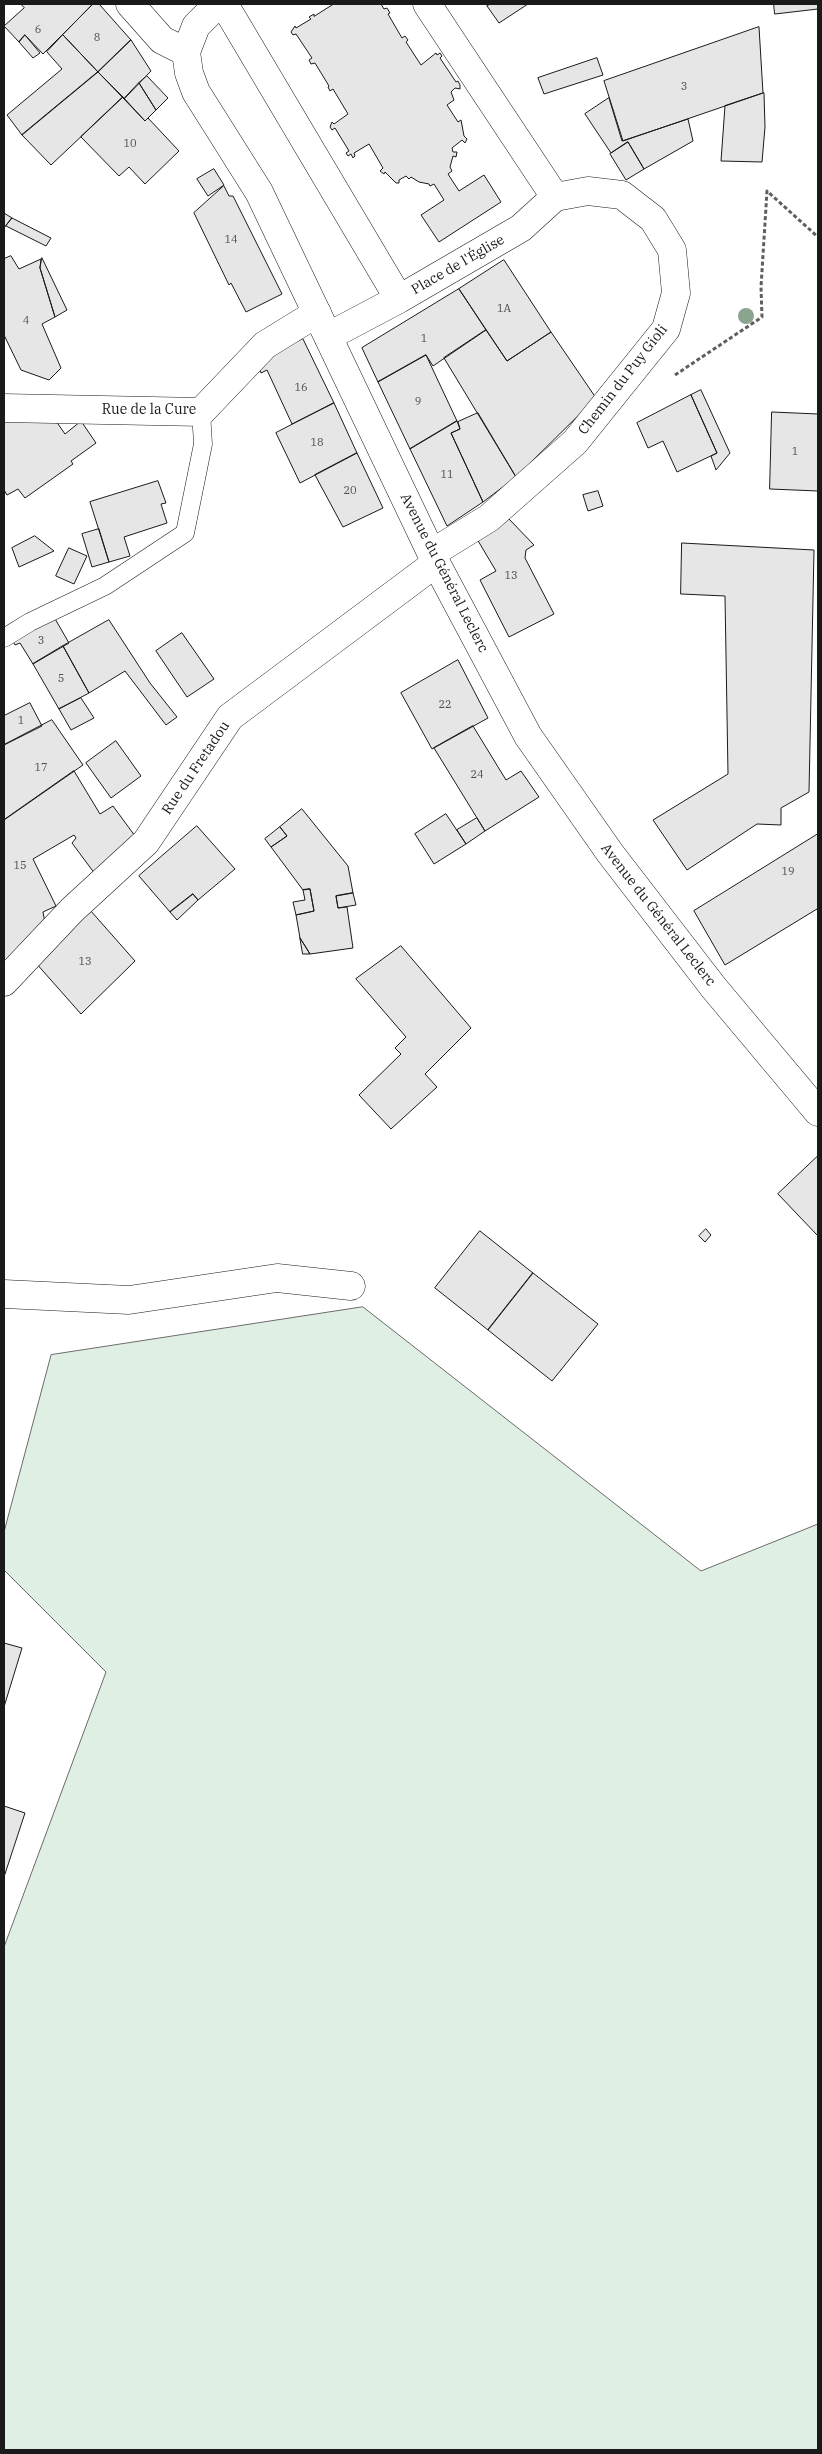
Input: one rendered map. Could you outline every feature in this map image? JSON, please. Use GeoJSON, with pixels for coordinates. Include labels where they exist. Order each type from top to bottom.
{"type":"FeatureCollection","features":[{"type":"Feature","properties":{"kind":"street"},"geometry":{"type":"LineString","coordinates":[[130,4],[162,40],[186,52],[196,26],[218,4]]}},
{"type":"Feature","properties":{"kind":"street","name":"Place de l'Église"},"geometry":{"type":"LineString","coordinates":[[224,4],[400,299],[521,228],[555,197]]}},
{"type":"Feature","properties":{"kind":"street"},"geometry":{"type":"LineString","coordinates":[[427,4],[555,197]]}},
{"type":"Feature","properties":{"kind":"street","name":"Avenue du Général Leclerc"},"geometry":{"type":"LineString","coordinates":[[186,52],[189,73],[196,92],[260,192],[434,558],[528,736],[610,853],[714,988],[818,1112]]}},
{"type":"Feature","properties":{"kind":"street","name":"Chemin du Puy Gioli"},"geometry":{"type":"LineString","coordinates":[[434,558],[489,518],[575,442],[666,328],[676,293],[672,250],[653,219],[622,195],[588,190],[555,197]]}},
{"type":"Feature","properties":{"kind":"street","name":"Rue de la Cure"},"geometry":{"type":"LineString","coordinates":[[4,408],[201,412],[265,345],[400,299]]}},
{"type":"Feature","properties":{"kind":"street","name":"Rue du Fretadou"},"geometry":{"type":"LineString","coordinates":[[4,982],[72,910],[146,842],[230,717],[434,558]]}},
{"type":"Feature","properties":{"kind":"street"},"geometry":{"type":"LineString","coordinates":[[4,1294],[129,1300],[277,1278],[351,1286]]}},
{"type":"Feature","properties":{"kind":"lane"},"geometry":{"type":"LineString","coordinates":[[4,638],[30,622],[105,586],[185,532],[203,444],[201,412]]}},
{"type":"Feature","properties":{"kind":"path"},"geometry":{"type":"LineString","coordinates":[[638,364],[668,380],[762,317],[761,287],[767,191],[818,237]]}},
{"type":"Feature","properties":{"kind":"green space"},"geometry":{"type":"Polygon","coordinates":[[[363,1307],[701,1571],[818,1524],[818,2450],[4,2450],[4,1947],[106,1672],[4,1570],[4,1532],[51,1355],[363,1307]]]}},
{"type":"Feature","properties":{"kind":"building"},"geometry":{"type":"Polygon","coordinates":[[[21,4],[93,4],[43,54],[25,35],[19,42],[4,26],[24,8],[21,4]]]}},
{"type":"Feature","properties":{"kind":"building"},"geometry":{"type":"Polygon","coordinates":[[[93,4],[99,4],[131,40],[98,72],[63,35],[93,4]]]}},
{"type":"Feature","properties":{"kind":"building"},"geometry":{"type":"Polygon","coordinates":[[[334,4],[381,4],[384,9],[387,8],[390,13],[388,14],[402,38],[405,36],[408,40],[406,42],[421,65],[436,53],[437,55],[440,53],[442,56],[440,58],[460,85],[460,89],[455,88],[451,92],[454,100],[447,105],[458,122],[461,120],[464,136],[467,139],[465,143],[462,140],[452,148],[453,152],[457,152],[456,157],[453,156],[450,167],[452,171],[448,174],[459,191],[484,175],[501,202],[439,242],[421,215],[444,200],[434,184],[430,186],[411,177],[409,179],[406,176],[399,180],[399,183],[396,183],[385,172],[384,174],[380,171],[383,168],[369,144],[354,153],[355,156],[353,158],[351,154],[348,156],[346,153],[349,151],[335,128],[332,130],[330,127],[332,122],[334,124],[348,114],[333,89],[330,91],[315,63],[311,64],[309,60],[312,58],[296,34],[293,35],[291,32],[295,26],[296,28],[311,19],[309,17],[334,4]]]}},
{"type":"Feature","properties":{"kind":"building"},"geometry":{"type":"Polygon","coordinates":[[[491,4],[528,4],[499,23],[487,6],[491,4]]]}},
{"type":"Feature","properties":{"kind":"building"},"geometry":{"type":"Polygon","coordinates":[[[774,4],[818,4],[818,9],[775,14],[774,4]]]}},
{"type":"Feature","properties":{"kind":"building"},"geometry":{"type":"Polygon","coordinates":[[[759,27],[763,93],[623,141],[604,81],[759,27]]]}},
{"type":"Feature","properties":{"kind":"building"},"geometry":{"type":"Polygon","coordinates":[[[25,35],[40,53],[33,58],[19,42],[25,35]]]}},
{"type":"Feature","properties":{"kind":"building"},"geometry":{"type":"Polygon","coordinates":[[[63,35],[98,72],[22,135],[7,115],[62,69],[47,52],[63,35]]]}},
{"type":"Feature","properties":{"kind":"building"},"geometry":{"type":"Polygon","coordinates":[[[131,40],[151,71],[124,99],[98,72],[131,40]]]}},
{"type":"Feature","properties":{"kind":"building"},"geometry":{"type":"Polygon","coordinates":[[[597,58],[603,75],[544,94],[538,78],[597,58]]]}},
{"type":"Feature","properties":{"kind":"building"},"geometry":{"type":"Polygon","coordinates":[[[98,72],[123,97],[51,165],[22,135],[98,72]]]}},
{"type":"Feature","properties":{"kind":"building"},"geometry":{"type":"Polygon","coordinates":[[[147,76],[168,98],[156,110],[139,83],[147,76]]]}},
{"type":"Feature","properties":{"kind":"building"},"geometry":{"type":"Polygon","coordinates":[[[139,83],[156,110],[145,121],[124,99],[139,83]]]}},
{"type":"Feature","properties":{"kind":"building"},"geometry":{"type":"Polygon","coordinates":[[[764,93],[765,127],[762,162],[721,161],[725,106],[764,93]]]}},
{"type":"Feature","properties":{"kind":"building"},"geometry":{"type":"Polygon","coordinates":[[[123,97],[145,121],[148,118],[179,151],[145,184],[129,167],[119,176],[81,137],[123,97]]]}},
{"type":"Feature","properties":{"kind":"building"},"geometry":{"type":"Polygon","coordinates":[[[609,98],[622,141],[688,119],[693,141],[644,169],[628,142],[611,153],[585,114],[609,98]]]}},
{"type":"Feature","properties":{"kind":"building"},"geometry":{"type":"Polygon","coordinates":[[[628,142],[644,169],[626,180],[610,154],[628,142]]]}},
{"type":"Feature","properties":{"kind":"building"},"geometry":{"type":"Polygon","coordinates":[[[214,169],[224,185],[208,196],[197,179],[214,169]]]}},
{"type":"Feature","properties":{"kind":"building"},"geometry":{"type":"Polygon","coordinates":[[[224,186],[229,196],[233,196],[282,294],[246,312],[231,283],[229,285],[194,213],[224,186]]]}},
{"type":"Feature","properties":{"kind":"building"},"geometry":{"type":"Polygon","coordinates":[[[4,213],[12,218],[4,228],[4,213]]]}},
{"type":"Feature","properties":{"kind":"building"},"geometry":{"type":"Polygon","coordinates":[[[12,218],[51,238],[46,246],[6,226],[12,218]]]}},
{"type":"Feature","properties":{"kind":"building"},"geometry":{"type":"Polygon","coordinates":[[[11,256],[19,269],[41,259],[40,268],[55,317],[42,324],[61,368],[49,380],[21,370],[4,335],[4,259],[11,256]]]}},
{"type":"Feature","properties":{"kind":"building"},"geometry":{"type":"Polygon","coordinates":[[[42,258],[67,310],[55,317],[40,268],[42,258]]]}},
{"type":"Feature","properties":{"kind":"building"},"geometry":{"type":"Polygon","coordinates":[[[504,260],[551,332],[507,361],[459,289],[504,260]]]}},
{"type":"Feature","properties":{"kind":"building"},"geometry":{"type":"Polygon","coordinates":[[[459,289],[486,330],[433,366],[426,355],[378,382],[362,348],[459,289]]]}},
{"type":"Feature","properties":{"kind":"building"},"geometry":{"type":"Polygon","coordinates":[[[486,330],[507,361],[551,332],[596,398],[516,477],[444,358],[486,330]]]}},
{"type":"Feature","properties":{"kind":"building"},"geometry":{"type":"Polygon","coordinates":[[[303,339],[334,403],[292,424],[267,370],[261,373],[258,366],[261,358],[303,339]]]}},
{"type":"Feature","properties":{"kind":"building"},"geometry":{"type":"Polygon","coordinates":[[[426,355],[457,421],[410,449],[378,382],[426,355]]]}},
{"type":"Feature","properties":{"kind":"building"},"geometry":{"type":"Polygon","coordinates":[[[701,390],[730,453],[716,470],[711,456],[717,453],[691,395],[701,390]]]}},
{"type":"Feature","properties":{"kind":"building"},"geometry":{"type":"Polygon","coordinates":[[[691,395],[717,453],[677,472],[663,441],[648,448],[637,423],[691,395]]]}},
{"type":"Feature","properties":{"kind":"building"},"geometry":{"type":"Polygon","coordinates":[[[334,403],[357,453],[300,483],[276,433],[334,403]]]}},
{"type":"Feature","properties":{"kind":"building"},"geometry":{"type":"Polygon","coordinates":[[[772,412],[818,414],[818,491],[770,489],[772,412]]]}},
{"type":"Feature","properties":{"kind":"building"},"geometry":{"type":"Polygon","coordinates":[[[478,413],[516,477],[483,502],[451,433],[460,429],[458,422],[478,413]]]}},
{"type":"Feature","properties":{"kind":"building"},"geometry":{"type":"Polygon","coordinates":[[[4,416],[56,421],[65,434],[81,421],[96,443],[71,461],[73,464],[25,498],[18,489],[7,495],[4,490],[4,416]]]}},
{"type":"Feature","properties":{"kind":"building"},"geometry":{"type":"Polygon","coordinates":[[[457,421],[460,429],[451,433],[483,502],[447,526],[410,449],[457,421]]]}},
{"type":"Feature","properties":{"kind":"building"},"geometry":{"type":"Polygon","coordinates":[[[357,453],[383,508],[343,527],[315,475],[357,453]]]}},
{"type":"Feature","properties":{"kind":"building"},"geometry":{"type":"Polygon","coordinates":[[[158,481],[166,503],[161,504],[167,523],[124,537],[130,556],[109,562],[90,502],[158,481]]]}},
{"type":"Feature","properties":{"kind":"building"},"geometry":{"type":"Polygon","coordinates":[[[598,491],[603,506],[588,511],[583,495],[598,491]]]}},
{"type":"Feature","properties":{"kind":"building"},"geometry":{"type":"Polygon","coordinates":[[[509,519],[534,545],[526,550],[525,558],[554,614],[509,637],[480,580],[496,571],[477,539],[509,519]]]}},
{"type":"Feature","properties":{"kind":"building"},"geometry":{"type":"Polygon","coordinates":[[[99,529],[109,562],[92,567],[82,534],[99,529]]]}},
{"type":"Feature","properties":{"kind":"building"},"geometry":{"type":"Polygon","coordinates":[[[35,536],[54,551],[19,567],[12,548],[35,536]]]}},
{"type":"Feature","properties":{"kind":"building"},"geometry":{"type":"Polygon","coordinates":[[[682,543],[814,550],[809,792],[781,808],[781,825],[757,824],[687,870],[653,820],[728,774],[725,596],[681,594],[682,543]]]}},
{"type":"Feature","properties":{"kind":"building"},"geometry":{"type":"Polygon","coordinates":[[[69,548],[87,556],[74,584],[56,576],[69,548]]]}},
{"type":"Feature","properties":{"kind":"building"},"geometry":{"type":"Polygon","coordinates":[[[54,617],[69,643],[33,664],[20,643],[15,645],[12,640],[54,617]]]}},
{"type":"Feature","properties":{"kind":"building"},"geometry":{"type":"Polygon","coordinates":[[[109,620],[150,683],[177,717],[166,725],[125,671],[89,693],[63,646],[109,620]]]}},
{"type":"Feature","properties":{"kind":"building"},"geometry":{"type":"Polygon","coordinates":[[[182,633],[214,679],[187,697],[156,651],[182,633]]]}},
{"type":"Feature","properties":{"kind":"building"},"geometry":{"type":"Polygon","coordinates":[[[63,646],[89,693],[59,709],[33,664],[63,646]]]}},
{"type":"Feature","properties":{"kind":"building"},"geometry":{"type":"Polygon","coordinates":[[[458,660],[488,718],[432,749],[401,693],[458,660]]]}},
{"type":"Feature","properties":{"kind":"building"},"geometry":{"type":"Polygon","coordinates":[[[81,698],[94,718],[71,730],[59,709],[81,698]]]}},
{"type":"Feature","properties":{"kind":"building"},"geometry":{"type":"Polygon","coordinates":[[[30,703],[42,726],[4,745],[4,716],[30,703]]]}},
{"type":"Feature","properties":{"kind":"building"},"geometry":{"type":"Polygon","coordinates":[[[52,720],[83,765],[4,820],[4,745],[52,720]]]}},
{"type":"Feature","properties":{"kind":"building"},"geometry":{"type":"Polygon","coordinates":[[[473,726],[506,780],[521,771],[539,797],[485,831],[434,748],[473,726]]]}},
{"type":"Feature","properties":{"kind":"building"},"geometry":{"type":"Polygon","coordinates":[[[116,741],[141,776],[111,798],[86,763],[116,741]]]}},
{"type":"Feature","properties":{"kind":"building"},"geometry":{"type":"Polygon","coordinates":[[[74,771],[100,814],[113,806],[135,836],[95,874],[72,843],[76,838],[74,835],[33,859],[56,906],[43,912],[45,923],[4,963],[4,820],[74,771]]]}},
{"type":"Feature","properties":{"kind":"building"},"geometry":{"type":"Polygon","coordinates":[[[302,809],[348,866],[353,893],[336,896],[338,908],[347,907],[353,948],[310,954],[300,938],[296,915],[314,911],[310,889],[303,890],[271,847],[287,836],[280,827],[302,809]]]}},
{"type":"Feature","properties":{"kind":"building"},"geometry":{"type":"Polygon","coordinates":[[[446,814],[466,844],[434,864],[415,834],[446,814]]]}},
{"type":"Feature","properties":{"kind":"building"},"geometry":{"type":"Polygon","coordinates":[[[477,818],[485,831],[466,844],[457,830],[477,818]]]}},
{"type":"Feature","properties":{"kind":"building"},"geometry":{"type":"Polygon","coordinates":[[[197,826],[235,869],[198,900],[193,894],[170,912],[139,876],[197,826]]]}},
{"type":"Feature","properties":{"kind":"building"},"geometry":{"type":"Polygon","coordinates":[[[280,827],[287,836],[271,847],[265,839],[280,827]]]}},
{"type":"Feature","properties":{"kind":"building"},"geometry":{"type":"Polygon","coordinates":[[[818,834],[818,912],[817,909],[725,965],[694,911],[818,834]]]}},
{"type":"Feature","properties":{"kind":"building"},"geometry":{"type":"Polygon","coordinates":[[[310,889],[314,911],[296,915],[293,902],[305,900],[303,890],[310,889]]]}},
{"type":"Feature","properties":{"kind":"building"},"geometry":{"type":"Polygon","coordinates":[[[353,893],[356,905],[338,908],[336,896],[353,893]]]}},
{"type":"Feature","properties":{"kind":"building"},"geometry":{"type":"Polygon","coordinates":[[[193,894],[198,900],[177,920],[170,912],[193,894]]]}},
{"type":"Feature","properties":{"kind":"building"},"geometry":{"type":"Polygon","coordinates":[[[90,910],[135,961],[81,1014],[35,962],[90,910]]]}},
{"type":"Feature","properties":{"kind":"building"},"geometry":{"type":"Polygon","coordinates":[[[300,938],[307,949],[310,954],[303,954],[300,938]]]}},
{"type":"Feature","properties":{"kind":"building"},"geometry":{"type":"Polygon","coordinates":[[[401,946],[471,1028],[425,1074],[437,1087],[391,1129],[359,1095],[401,1054],[395,1048],[406,1037],[356,979],[401,946]]]}},
{"type":"Feature","properties":{"kind":"building"},"geometry":{"type":"Polygon","coordinates":[[[818,1156],[818,1236],[778,1194],[818,1156]]]}},
{"type":"Feature","properties":{"kind":"building"},"geometry":{"type":"Polygon","coordinates":[[[706,1229],[711,1235],[705,1242],[699,1236],[706,1229]]]}},
{"type":"Feature","properties":{"kind":"building"},"geometry":{"type":"Polygon","coordinates":[[[480,1231],[533,1273],[488,1330],[435,1288],[480,1231]]]}},
{"type":"Feature","properties":{"kind":"building"},"geometry":{"type":"Polygon","coordinates":[[[533,1273],[598,1324],[552,1381],[488,1330],[533,1273]]]}},
{"type":"Feature","properties":{"kind":"building"},"geometry":{"type":"Polygon","coordinates":[[[4,1643],[22,1648],[4,1707],[4,1643]]]}},
{"type":"Feature","properties":{"kind":"building"},"geometry":{"type":"Polygon","coordinates":[[[4,1806],[25,1813],[4,1877],[4,1806]]]}}]}
